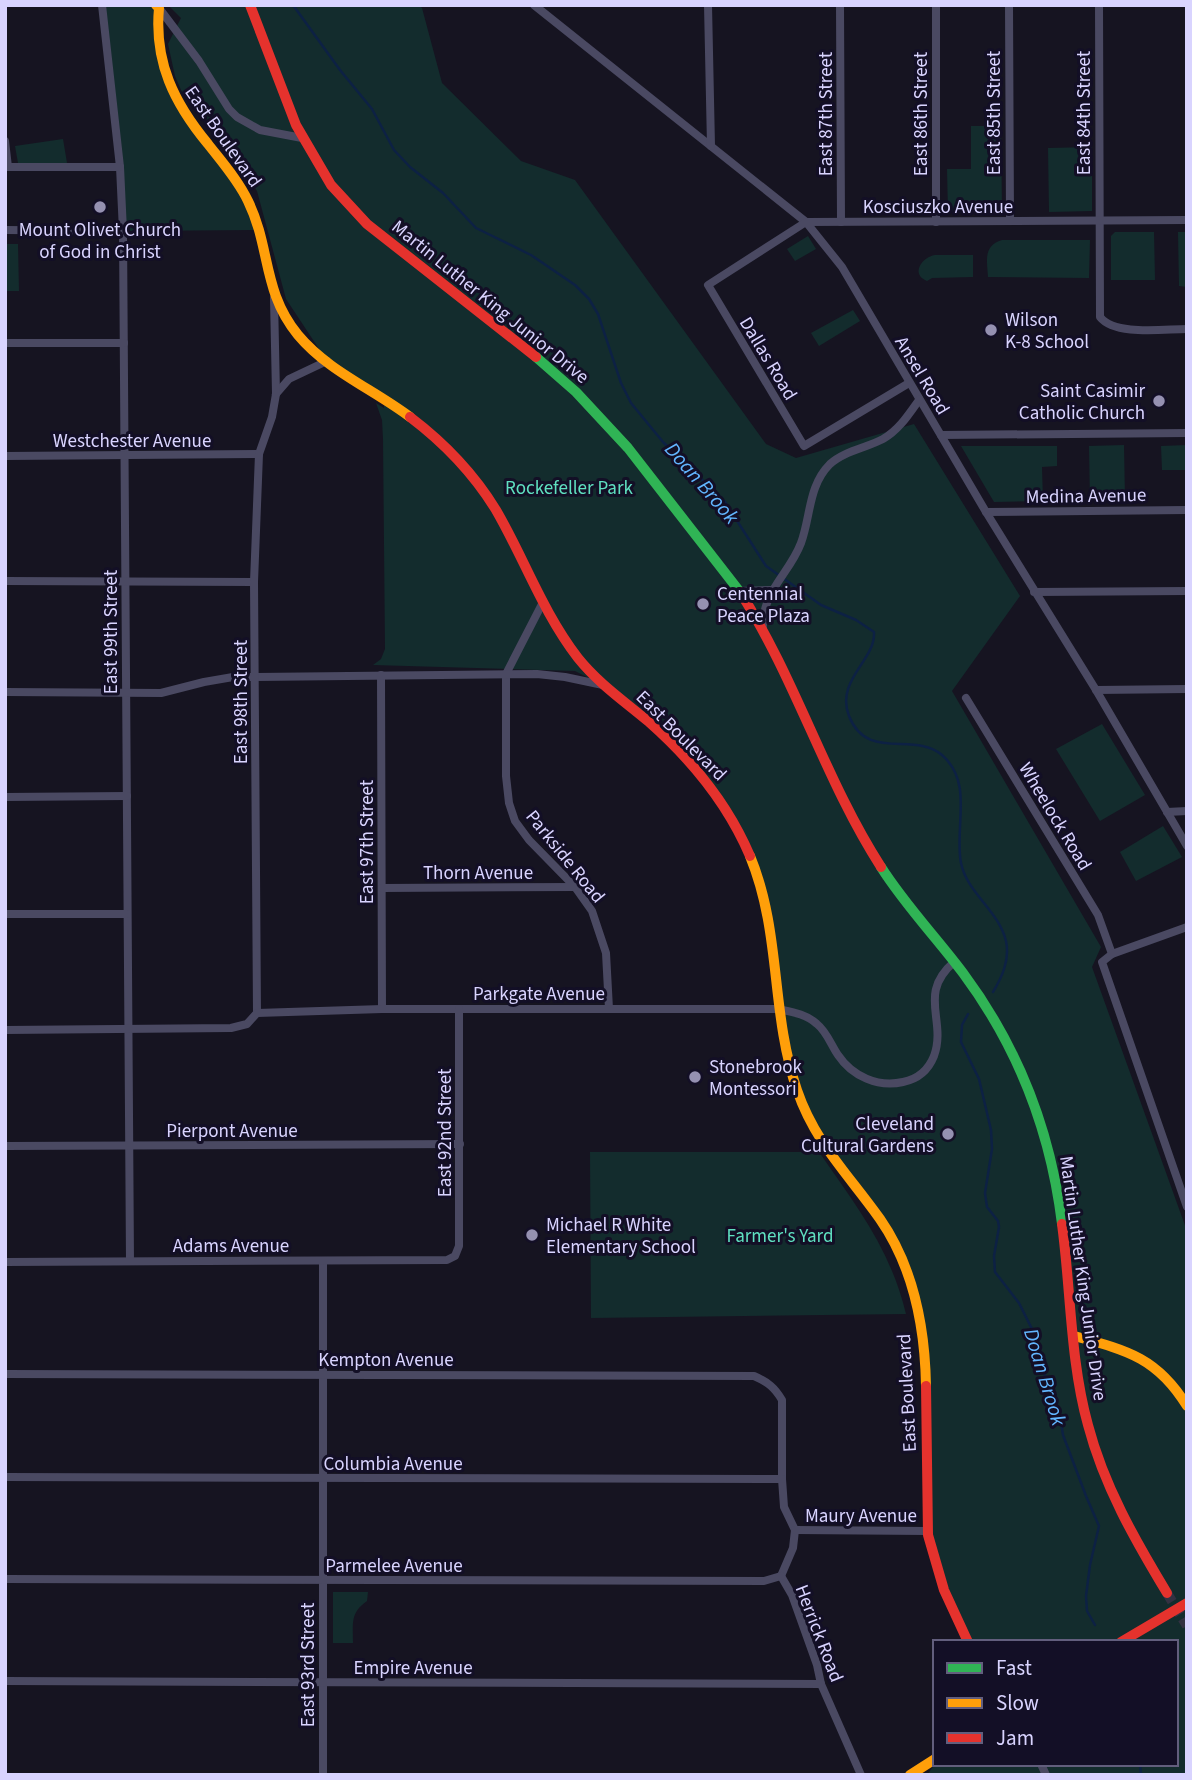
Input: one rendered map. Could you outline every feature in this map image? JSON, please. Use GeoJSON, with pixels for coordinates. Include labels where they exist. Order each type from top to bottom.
{"type":"FeatureCollection","features":[{"type":"Feature","properties":{"kind":"main road","name":"Martin Luther King Junior Drive"},"geometry":{"type":"LineString","coordinates":[[250,5],[302,138],[331,185],[367,224],[558,374],[584,399],[659,485],[739,591],[764,634],[877,860],[987,1009],[1029,1092],[1048,1147],[1060,1204],[1084,1407],[1105,1479],[1129,1529],[1167,1593]]}},
{"type":"Feature","properties":{"kind":"main road","name":"East Boulevard"},"geometry":{"type":"LineString","coordinates":[[157,7],[158,44],[166,79],[181,110],[226,164],[246,196],[259,230],[274,298],[302,338],[327,361],[410,416],[474,479],[495,507],[516,544],[542,604],[580,659],[603,685],[650,723],[699,771],[720,798],[741,836],[757,872],[768,909],[778,1009],[794,1082],[814,1133],[893,1239],[903,1259],[916,1303],[926,1380],[927,1531],[948,1600],[967,1640]]}},
{"type":"Feature","properties":{"kind":"main road"},"geometry":{"type":"LineString","coordinates":[[1074,1336],[1133,1353],[1150,1362],[1172,1382],[1187,1406]]}},
{"type":"Feature","properties":{"kind":"main road"},"geometry":{"type":"LineString","coordinates":[[1124,1640],[1187,1603]]}},
{"type":"Feature","properties":{"kind":"main road"},"geometry":{"type":"LineString","coordinates":[[910,1775],[933,1760]]}},
{"type":"Feature","properties":{"kind":"street","name":"East 99th Street"},"geometry":{"type":"LineString","coordinates":[[102,5],[120,167],[123,231],[130,1261]]}},
{"type":"Feature","properties":{"kind":"street"},"geometry":{"type":"LineString","coordinates":[[708,5],[711,146]]}},
{"type":"Feature","properties":{"kind":"street","name":"East 87th Street"},"geometry":{"type":"LineString","coordinates":[[840,5],[841,222]]}},
{"type":"Feature","properties":{"kind":"street","name":"East 86th Street"},"geometry":{"type":"LineString","coordinates":[[936,5],[936,222]]}},
{"type":"Feature","properties":{"kind":"street","name":"East 85th Street"},"geometry":{"type":"LineString","coordinates":[[1009,5],[1010,221]]}},
{"type":"Feature","properties":{"kind":"street","name":"East 84th Street"},"geometry":{"type":"LineString","coordinates":[[1099,5],[1100,317],[1105,324],[1127,330],[1187,330]]}},
{"type":"Feature","properties":{"kind":"street","name":"Ansel Road"},"geometry":{"type":"LineString","coordinates":[[535,6],[806,222],[842,267],[1187,846]]}},
{"type":"Feature","properties":{"kind":"street","name":"East Boulevard"},"geometry":{"type":"LineString","coordinates":[[157,7],[194,53],[237,117],[260,130],[302,138]]}},
{"type":"Feature","properties":{"kind":"street"},"geometry":{"type":"LineString","coordinates":[[5,141],[7,167],[120,167]]}},
{"type":"Feature","properties":{"kind":"street","name":"Kosciuszko Avenue"},"geometry":{"type":"LineString","coordinates":[[806,222],[1187,220]]}},
{"type":"Feature","properties":{"kind":"street","name":"Dallas Road"},"geometry":{"type":"LineString","coordinates":[[806,222],[708,285],[804,446],[909,383]]}},
{"type":"Feature","properties":{"kind":"street"},"geometry":{"type":"LineString","coordinates":[[5,230],[123,231]]}},
{"type":"Feature","properties":{"kind":"street","name":"East 98th Street"},"geometry":{"type":"LineString","coordinates":[[257,1013],[254,582],[259,454],[272,416],[276,394],[274,298]]}},
{"type":"Feature","properties":{"kind":"street"},"geometry":{"type":"LineString","coordinates":[[5,342],[124,342]]}},
{"type":"Feature","properties":{"kind":"street"},"geometry":{"type":"LineString","coordinates":[[276,394],[289,379],[327,361]]}},
{"type":"Feature","properties":{"kind":"street"},"geometry":{"type":"LineString","coordinates":[[764,634],[765,612],[774,587],[801,544],[811,497],[824,471],[841,457],[890,434],[919,400]]}},
{"type":"Feature","properties":{"kind":"street"},"geometry":{"type":"LineString","coordinates":[[941,435],[1187,433]]}},
{"type":"Feature","properties":{"kind":"street","name":"Westchester Avenue"},"geometry":{"type":"LineString","coordinates":[[5,456],[259,454]]}},
{"type":"Feature","properties":{"kind":"street","name":"Medina Avenue"},"geometry":{"type":"LineString","coordinates":[[986,512],[1187,510]]}},
{"type":"Feature","properties":{"kind":"street"},"geometry":{"type":"LineString","coordinates":[[5,581],[254,582]]}},
{"type":"Feature","properties":{"kind":"street"},"geometry":{"type":"LineString","coordinates":[[739,591],[774,587]]}},
{"type":"Feature","properties":{"kind":"street"},"geometry":{"type":"LineString","coordinates":[[1034,592],[1187,591]]}},
{"type":"Feature","properties":{"kind":"street","name":"Parkside Road"},"geometry":{"type":"LineString","coordinates":[[542,604],[506,674],[506,776],[515,821],[528,840],[575,887],[592,911],[602,936],[607,962],[608,1009]]}},
{"type":"Feature","properties":{"kind":"street"},"geometry":{"type":"LineString","coordinates":[[5,692],[161,693],[233,677],[381,675],[506,674],[565,677],[603,685]]}},
{"type":"Feature","properties":{"kind":"street","name":"East 97th Street"},"geometry":{"type":"LineString","coordinates":[[381,675],[382,1009]]}},
{"type":"Feature","properties":{"kind":"street"},"geometry":{"type":"LineString","coordinates":[[1096,690],[1187,689]]}},
{"type":"Feature","properties":{"kind":"street","name":"Wheelock Road"},"geometry":{"type":"LineString","coordinates":[[966,698],[1098,915],[1112,954]]}},
{"type":"Feature","properties":{"kind":"street"},"geometry":{"type":"LineString","coordinates":[[5,797],[127,796]]}},
{"type":"Feature","properties":{"kind":"street"},"geometry":{"type":"LineString","coordinates":[[1167,812],[1187,811]]}},
{"type":"Feature","properties":{"kind":"street","name":"Thorn Avenue"},"geometry":{"type":"LineString","coordinates":[[382,888],[575,887]]}},
{"type":"Feature","properties":{"kind":"street"},"geometry":{"type":"LineString","coordinates":[[5,914],[127,914]]}},
{"type":"Feature","properties":{"kind":"street"},"geometry":{"type":"LineString","coordinates":[[1187,927],[1112,954],[1102,962],[1187,1207]]}},
{"type":"Feature","properties":{"kind":"street","name":"Parkgate Avenue"},"geometry":{"type":"LineString","coordinates":[[5,1030],[231,1028],[247,1024],[257,1013],[382,1009],[778,1009],[800,1014],[816,1023],[846,1065],[861,1076],[881,1083],[907,1081],[924,1072],[933,1058],[937,1042],[936,986],[940,976],[954,962]]}},
{"type":"Feature","properties":{"kind":"street","name":"East 92nd Street"},"geometry":{"type":"LineString","coordinates":[[455,1256],[459,1246],[459,1009]]}},
{"type":"Feature","properties":{"kind":"street","name":"Pierpont Avenue"},"geometry":{"type":"LineString","coordinates":[[5,1146],[460,1144]]}},
{"type":"Feature","properties":{"kind":"street","name":"Adams Avenue"},"geometry":{"type":"LineString","coordinates":[[5,1262],[447,1260],[455,1256]]}},
{"type":"Feature","properties":{"kind":"street","name":"East 93rd Street"},"geometry":{"type":"LineString","coordinates":[[323,1261],[323,1775]]}},
{"type":"Feature","properties":{"kind":"street","name":"Kempton Avenue"},"geometry":{"type":"LineString","coordinates":[[5,1374],[754,1376],[766,1381],[782,1400],[782,1479]]}},
{"type":"Feature","properties":{"kind":"street","name":"Columbia Avenue"},"geometry":{"type":"LineString","coordinates":[[5,1477],[782,1479]]}},
{"type":"Feature","properties":{"kind":"street"},"geometry":{"type":"LineString","coordinates":[[782,1479],[784,1507],[795,1530]]}},
{"type":"Feature","properties":{"kind":"street","name":"Maury Avenue"},"geometry":{"type":"LineString","coordinates":[[795,1530],[927,1531]]}},
{"type":"Feature","properties":{"kind":"street","name":"Herrick Road"},"geometry":{"type":"LineString","coordinates":[[795,1530],[793,1548],[781,1576],[792,1595],[821,1684],[861,1775]]}},
{"type":"Feature","properties":{"kind":"street","name":"Parmelee Avenue"},"geometry":{"type":"LineString","coordinates":[[5,1579],[764,1581],[781,1576]]}},
{"type":"Feature","properties":{"kind":"street","name":"Empire Avenue"},"geometry":{"type":"LineString","coordinates":[[5,1681],[821,1684]]}},
{"type":"Feature","properties":{"kind":"green space"},"geometry":{"type":"Polygon","coordinates":[[[102,5],[156,5],[157,23],[171,91],[226,165],[259,230],[123,231],[102,5]]]}},
{"type":"Feature","properties":{"kind":"green space","name":"Rockefeller Park"},"geometry":{"type":"Polygon","coordinates":[[[168,5],[419,5],[442,83],[521,161],[575,180],[766,444],[796,458],[914,424],[1020,596],[952,691],[1101,947],[1092,967],[1187,1231],[1187,1775],[927,1775],[934,1766],[1178,1766],[1178,1640],[969,1640],[939,1572],[927,1503],[924,1349],[903,1259],[841,1173],[794,1082],[768,910],[741,836],[691,763],[603,685],[575,671],[373,665],[381,659],[385,649],[383,439],[382,420],[376,403],[384,408],[384,398],[327,361],[286,299],[257,191],[234,157],[195,111],[175,76],[168,44],[181,18],[168,5]]]}},
{"type":"Feature","properties":{"kind":"green space"},"geometry":{"type":"Polygon","coordinates":[[[971,126],[1001,126],[1002,213],[948,212],[947,169],[971,169],[971,126]]]}},
{"type":"Feature","properties":{"kind":"green space"},"geometry":{"type":"Polygon","coordinates":[[[63,139],[67,163],[18,163],[15,146],[63,139]]]}},
{"type":"Feature","properties":{"kind":"green space"},"geometry":{"type":"Polygon","coordinates":[[[1092,147],[1092,211],[1049,212],[1048,148],[1092,147]]]}},
{"type":"Feature","properties":{"kind":"green space"},"geometry":{"type":"Polygon","coordinates":[[[1115,232],[1154,232],[1155,280],[1111,280],[1111,236],[1115,232]]]}},
{"type":"Feature","properties":{"kind":"green space"},"geometry":{"type":"Polygon","coordinates":[[[1178,232],[1187,232],[1187,287],[1179,286],[1178,232]]]}},
{"type":"Feature","properties":{"kind":"green space"},"geometry":{"type":"Polygon","coordinates":[[[808,236],[816,249],[795,261],[787,249],[808,236]]]}},
{"type":"Feature","properties":{"kind":"green space"},"geometry":{"type":"Polygon","coordinates":[[[1002,240],[1090,240],[1089,278],[988,277],[989,250],[1002,240]]]}},
{"type":"Feature","properties":{"kind":"green space"},"geometry":{"type":"Polygon","coordinates":[[[5,244],[18,244],[19,291],[5,291],[5,244]]]}},
{"type":"Feature","properties":{"kind":"green space"},"geometry":{"type":"Polygon","coordinates":[[[973,255],[973,277],[932,278],[927,281],[919,274],[920,266],[930,256],[973,255]]]}},
{"type":"Feature","properties":{"kind":"green space"},"geometry":{"type":"Polygon","coordinates":[[[853,310],[860,321],[819,346],[811,333],[853,310]]]}},
{"type":"Feature","properties":{"kind":"green space"},"geometry":{"type":"Polygon","coordinates":[[[1124,445],[1125,500],[1090,501],[1089,446],[1124,445]]]}},
{"type":"Feature","properties":{"kind":"green space"},"geometry":{"type":"Polygon","coordinates":[[[1187,445],[1187,470],[1162,470],[1161,446],[1187,445]]]}},
{"type":"Feature","properties":{"kind":"green space"},"geometry":{"type":"Polygon","coordinates":[[[961,446],[1057,446],[1057,466],[1042,467],[1043,501],[994,502],[961,446]]]}},
{"type":"Feature","properties":{"kind":"green space"},"geometry":{"type":"Polygon","coordinates":[[[1102,724],[1145,795],[1100,821],[1056,749],[1102,724]]]}},
{"type":"Feature","properties":{"kind":"green space"},"geometry":{"type":"Polygon","coordinates":[[[1163,826],[1182,857],[1136,881],[1120,852],[1163,826]]]}},
{"type":"Feature","properties":{"kind":"green space","name":"Farmer's Yard"},"geometry":{"type":"Polygon","coordinates":[[[590,1152],[819,1152],[871,1229],[891,1269],[906,1314],[591,1318],[590,1152]]]}},
{"type":"Feature","properties":{"kind":"green space"},"geometry":{"type":"Polygon","coordinates":[[[333,1592],[368,1592],[367,1601],[355,1614],[353,1643],[333,1643],[333,1592]]]}},
{"type":"Feature","properties":{"kind":"waterway","name":"Doan Brook"},"geometry":{"type":"LineString","coordinates":[[293,5],[372,109],[394,150],[410,167],[443,193],[476,228],[531,255],[575,285],[589,299],[598,314],[621,383],[631,403],[663,442],[725,502],[766,566],[821,605],[856,620],[874,632],[869,652],[847,692],[849,716],[857,730],[867,738],[931,748],[952,766],[960,792],[959,849],[964,874],[997,920],[1006,941],[1004,968],[993,992]]}},
{"type":"Feature","properties":{"kind":"waterway","name":"Doan Brook"},"geometry":{"type":"LineString","coordinates":[[968,1014],[962,1025],[961,1042],[979,1079],[991,1130],[992,1149],[985,1193],[987,1207],[998,1221],[999,1227],[994,1256],[995,1272],[1019,1303],[1035,1335],[1053,1409],[1061,1422],[1063,1435],[1099,1526],[1086,1596],[1087,1611],[1095,1625]]}},
{"type":"Feature","properties":{"kind":"waterway","name":"Doan Brook"},"geometry":{"type":"LineString","coordinates":[[1140,1766],[1141,1775]]}},
{"type":"Feature","properties":{"kind":"tunnel"},"geometry":{"type":"LineString","coordinates":[[1167,1593],[1187,1626]]}},
{"type":"Feature","properties":{"kind":"traffic: fast"},"geometry":{"type":"LineString","coordinates":[[536,357],[576,392],[628,448],[740,592]]}},
{"type":"Feature","properties":{"kind":"traffic: fast"},"geometry":{"type":"LineString","coordinates":[[881,867],[983,1001],[1016,1061],[1050,1157],[1062,1224]]}},
{"type":"Feature","properties":{"kind":"traffic: slow"},"geometry":{"type":"LineString","coordinates":[[156,5],[159,8],[158,28],[163,64],[169,81],[185,113],[235,178],[248,201],[255,218],[272,286],[286,319],[323,359],[410,417]]}},
{"type":"Feature","properties":{"kind":"traffic: slow"},"geometry":{"type":"LineString","coordinates":[[750,856],[767,914],[783,1031],[797,1090],[823,1143],[880,1219],[901,1258],[920,1321],[926,1386]]}},
{"type":"Feature","properties":{"kind":"traffic: slow"},"geometry":{"type":"LineString","coordinates":[[1074,1336],[1125,1351],[1152,1366],[1176,1389],[1187,1406]]}},
{"type":"Feature","properties":{"kind":"traffic: slow"},"geometry":{"type":"LineString","coordinates":[[910,1775],[933,1760]]}},
{"type":"Feature","properties":{"kind":"traffic: jam"},"geometry":{"type":"LineString","coordinates":[[250,5],[296,125],[331,185],[367,224],[536,357]]}},
{"type":"Feature","properties":{"kind":"traffic: jam"},"geometry":{"type":"LineString","coordinates":[[410,417],[457,459],[478,484],[496,510],[554,622],[578,658],[603,684],[665,736],[694,767],[731,818],[750,856]]}},
{"type":"Feature","properties":{"kind":"traffic: jam"},"geometry":{"type":"LineString","coordinates":[[740,592],[778,659],[843,800],[881,867]]}},
{"type":"Feature","properties":{"kind":"traffic: jam"},"geometry":{"type":"LineString","coordinates":[[1062,1224],[1074,1351],[1088,1425],[1112,1491],[1132,1533],[1167,1593]]}},
{"type":"Feature","properties":{"kind":"traffic: jam"},"geometry":{"type":"LineString","coordinates":[[926,1386],[928,1535],[944,1590],[967,1640]]}},
{"type":"Feature","properties":{"kind":"traffic: jam"},"geometry":{"type":"LineString","coordinates":[[1124,1640],[1187,1603]]}},
{"type":"Feature","properties":{"kind":"place","name":"Mount Olivet Church of God in Christ"},"geometry":{"type":"Point","coordinates":[100,207]}},
{"type":"Feature","properties":{"kind":"place","name":"Wilson K-8 School"},"geometry":{"type":"Point","coordinates":[991,330]}},
{"type":"Feature","properties":{"kind":"place","name":"Saint Casimir Catholic Church"},"geometry":{"type":"Point","coordinates":[1159,401]}},
{"type":"Feature","properties":{"kind":"place","name":"Centennial Peace Plaza"},"geometry":{"type":"Point","coordinates":[703,604]}},
{"type":"Feature","properties":{"kind":"place","name":"Stonebrook Montessori"},"geometry":{"type":"Point","coordinates":[695,1077]}},
{"type":"Feature","properties":{"kind":"place","name":"Cleveland Cultural Gardens"},"geometry":{"type":"Point","coordinates":[948,1134]}},
{"type":"Feature","properties":{"kind":"place","name":"Michael R White Elementary School"},"geometry":{"type":"Point","coordinates":[532,1235]}}]}
